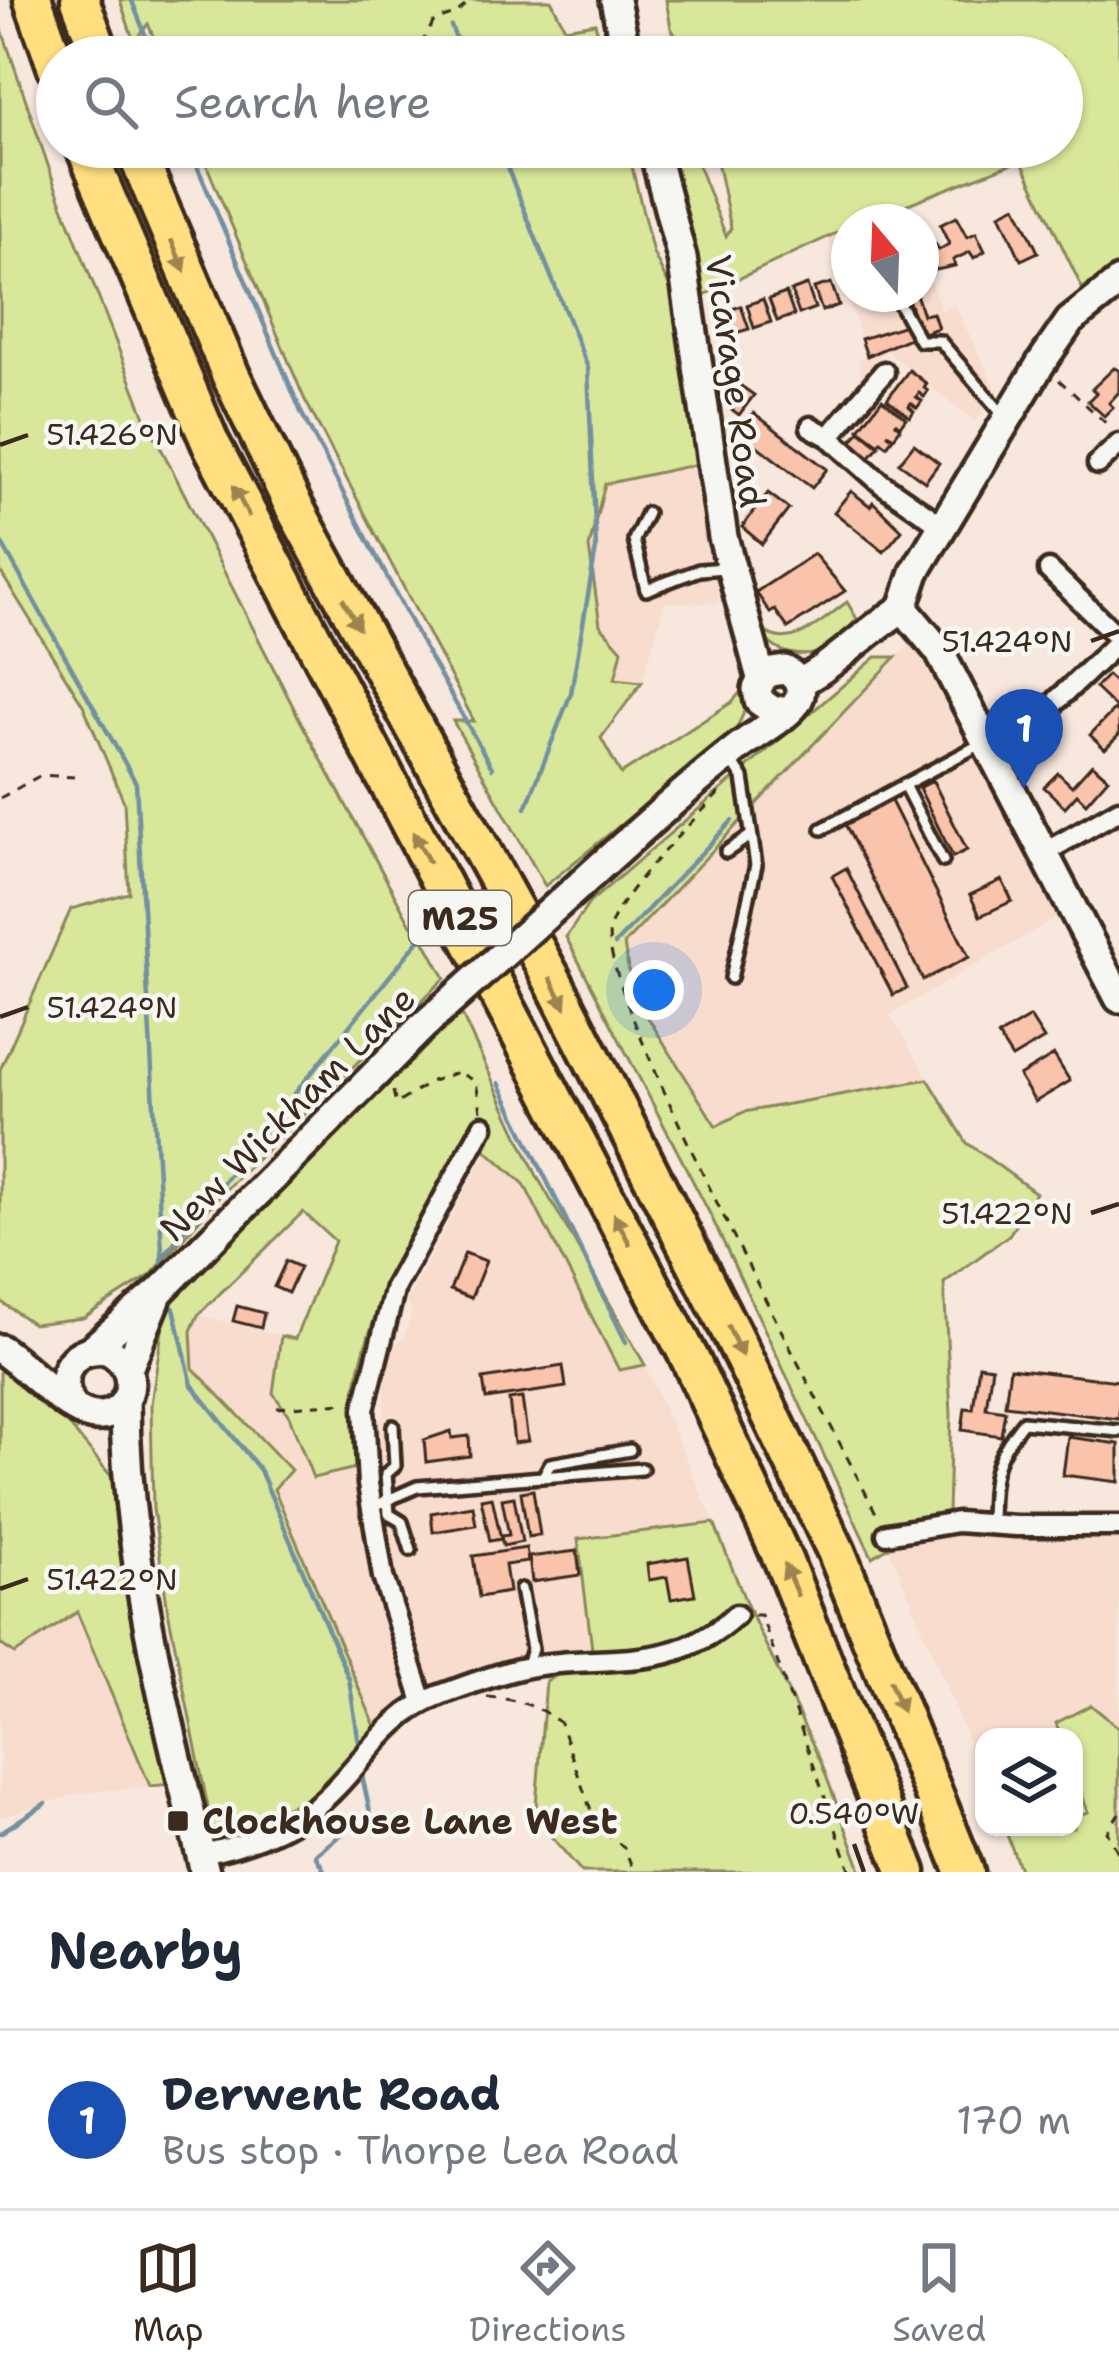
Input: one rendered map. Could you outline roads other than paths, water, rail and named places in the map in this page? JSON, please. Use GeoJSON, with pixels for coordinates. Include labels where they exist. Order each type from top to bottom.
{"type":"FeatureCollection","features":[{"type":"Feature","properties":{"kind":"highway"},"geometry":{"type":"LineString","coordinates":[[33,0],[46,36]]}},
{"type":"Feature","properties":{"kind":"highway"},"geometry":{"type":"LineString","coordinates":[[80,0],[93,36]]}},
{"type":"Feature","properties":{"kind":"highway","name":"M25"},"geometry":{"type":"LineString","coordinates":[[94,168],[211,442],[690,1359],[783,1560],[907,1872]]}},
{"type":"Feature","properties":{"kind":"highway","name":"M25"},"geometry":{"type":"LineString","coordinates":[[143,168],[221,355],[292,502],[553,981],[733,1336],[836,1551],[965,1872]]}},
{"type":"Feature","properties":{"kind":"street"},"geometry":{"type":"LineString","coordinates":[[615,0],[623,36]]}},
{"type":"Feature","properties":{"kind":"street","name":"Vicarage Road"},"geometry":{"type":"LineString","coordinates":[[658,168],[682,258],[715,491],[731,568],[746,625],[778,689]]}},
{"type":"Feature","properties":{"kind":"street"},"geometry":{"type":"LineString","coordinates":[[778,689],[820,673],[864,632],[903,608],[915,572],[1040,363],[1070,321],[1119,282]]}},
{"type":"Feature","properties":{"kind":"street"},"geometry":{"type":"LineString","coordinates":[[884,372],[820,432],[944,527]]}},
{"type":"Feature","properties":{"kind":"street"},"geometry":{"type":"LineString","coordinates":[[1097,464],[1118,444]]}},
{"type":"Feature","properties":{"kind":"street"},"geometry":{"type":"LineString","coordinates":[[1049,570],[1119,640],[1050,706]]}},
{"type":"Feature","properties":{"kind":"street"},"geometry":{"type":"LineString","coordinates":[[903,608],[940,651],[1119,998]]}},
{"type":"Feature","properties":{"kind":"street","name":"New Wickham Lane"},"geometry":{"type":"LineString","coordinates":[[83,1354],[160,1291],[422,1027],[732,752],[778,689]]}},
{"type":"Feature","properties":{"kind":"street"},"geometry":{"type":"LineString","coordinates":[[1042,854],[1119,810]]}},
{"type":"Feature","properties":{"kind":"street"},"geometry":{"type":"LineString","coordinates":[[423,1702],[383,1577],[380,1504],[364,1408],[395,1287],[483,1126]]}},
{"type":"Feature","properties":{"kind":"street","name":"New Wickham Lane"},"geometry":{"type":"LineString","coordinates":[[128,1370],[160,1291]]}},
{"type":"Feature","properties":{"kind":"street"},"geometry":{"type":"LineString","coordinates":[[5,1353],[114,1353],[128,1370],[130,1391],[110,1414],[80,1409],[5,1353]]}},
{"type":"Feature","properties":{"kind":"street"},"geometry":{"type":"LineString","coordinates":[[83,1354],[64,1375],[130,1494]]}},
{"type":"Feature","properties":{"kind":"street"},"geometry":{"type":"LineString","coordinates":[[125,1401],[130,1494],[147,1622],[203,1863],[313,1809],[401,1718],[423,1702],[526,1668],[633,1660],[677,1651],[711,1638],[736,1615]]}},
{"type":"Feature","properties":{"kind":"street"},"geometry":{"type":"LineString","coordinates":[[886,1534],[957,1522],[1119,1526]]}},
{"type":"Feature","properties":{"kind":"lane"},"geometry":{"type":"LineString","coordinates":[[903,312],[920,341],[940,341],[1007,420]]}},
{"type":"Feature","properties":{"kind":"lane"},"geometry":{"type":"LineString","coordinates":[[646,513],[634,540],[646,590],[699,570],[731,568]]}},
{"type":"Feature","properties":{"kind":"lane"},"geometry":{"type":"LineString","coordinates":[[822,829],[986,742]]}},
{"type":"Feature","properties":{"kind":"lane"},"geometry":{"type":"LineString","coordinates":[[731,978],[756,866],[743,778],[732,752]]}},
{"type":"Feature","properties":{"kind":"lane"},"geometry":{"type":"LineString","coordinates":[[904,785],[943,861]]}},
{"type":"Feature","properties":{"kind":"lane"},"geometry":{"type":"LineString","coordinates":[[727,852],[751,836]]}},
{"type":"Feature","properties":{"kind":"lane"},"geometry":{"type":"LineString","coordinates":[[991,1525],[992,1471],[1023,1423],[1119,1430]]}},
{"type":"Feature","properties":{"kind":"lane"},"geometry":{"type":"LineString","coordinates":[[393,1426],[395,1466],[386,1474],[380,1504],[402,1522],[411,1550]]}},
{"type":"Feature","properties":{"kind":"lane"},"geometry":{"type":"LineString","coordinates":[[544,1475],[550,1464],[629,1450]]}},
{"type":"Feature","properties":{"kind":"lane"},"geometry":{"type":"LineString","coordinates":[[380,1504],[417,1487],[642,1469]]}},
{"type":"Feature","properties":{"kind":"lane"},"geometry":{"type":"LineString","coordinates":[[521,1589],[532,1649],[526,1668]]}},
{"type":"Feature","properties":{"kind":"waterway"},"geometry":{"type":"LineString","coordinates":[[132,1],[146,36]]}},
{"type":"Feature","properties":{"kind":"waterway"},"geometry":{"type":"LineString","coordinates":[[451,26],[455,36]]}},
{"type":"Feature","properties":{"kind":"waterway"},"geometry":{"type":"LineString","coordinates":[[198,168],[302,414],[492,768]]}},
{"type":"Feature","properties":{"kind":"waterway"},"geometry":{"type":"LineString","coordinates":[[507,168],[588,368],[596,549],[571,693],[526,808]]}},
{"type":"Feature","properties":{"kind":"waterway"},"geometry":{"type":"LineString","coordinates":[[0,540],[136,783],[163,1268]]}},
{"type":"Feature","properties":{"kind":"waterway"},"geometry":{"type":"LineString","coordinates":[[615,944],[732,821]]}},
{"type":"Feature","properties":{"kind":"waterway"},"geometry":{"type":"LineString","coordinates":[[161,1259],[423,935]]}},
{"type":"Feature","properties":{"kind":"waterway"},"geometry":{"type":"LineString","coordinates":[[499,1083],[626,1342]]}},
{"type":"Feature","properties":{"kind":"waterway"},"geometry":{"type":"LineString","coordinates":[[174,1308],[192,1385],[260,1470],[349,1679],[359,1743]]}},
{"type":"Feature","properties":{"kind":"waterway"},"geometry":{"type":"LineString","coordinates":[[325,1872],[315,1855],[370,1812],[361,1771]]}},
{"type":"Feature","properties":{"kind":"waterway"},"geometry":{"type":"LineString","coordinates":[[0,1833],[46,1803]]}},
{"type":"Feature","properties":{"kind":"place","name":"Derwent Road"},"geometry":{"type":"Point","coordinates":[1024,788]}},
{"type":"Feature","properties":{"kind":"place","name":"Clockhouse Lane West"},"geometry":{"type":"Point","coordinates":[178,1821]}}]}
